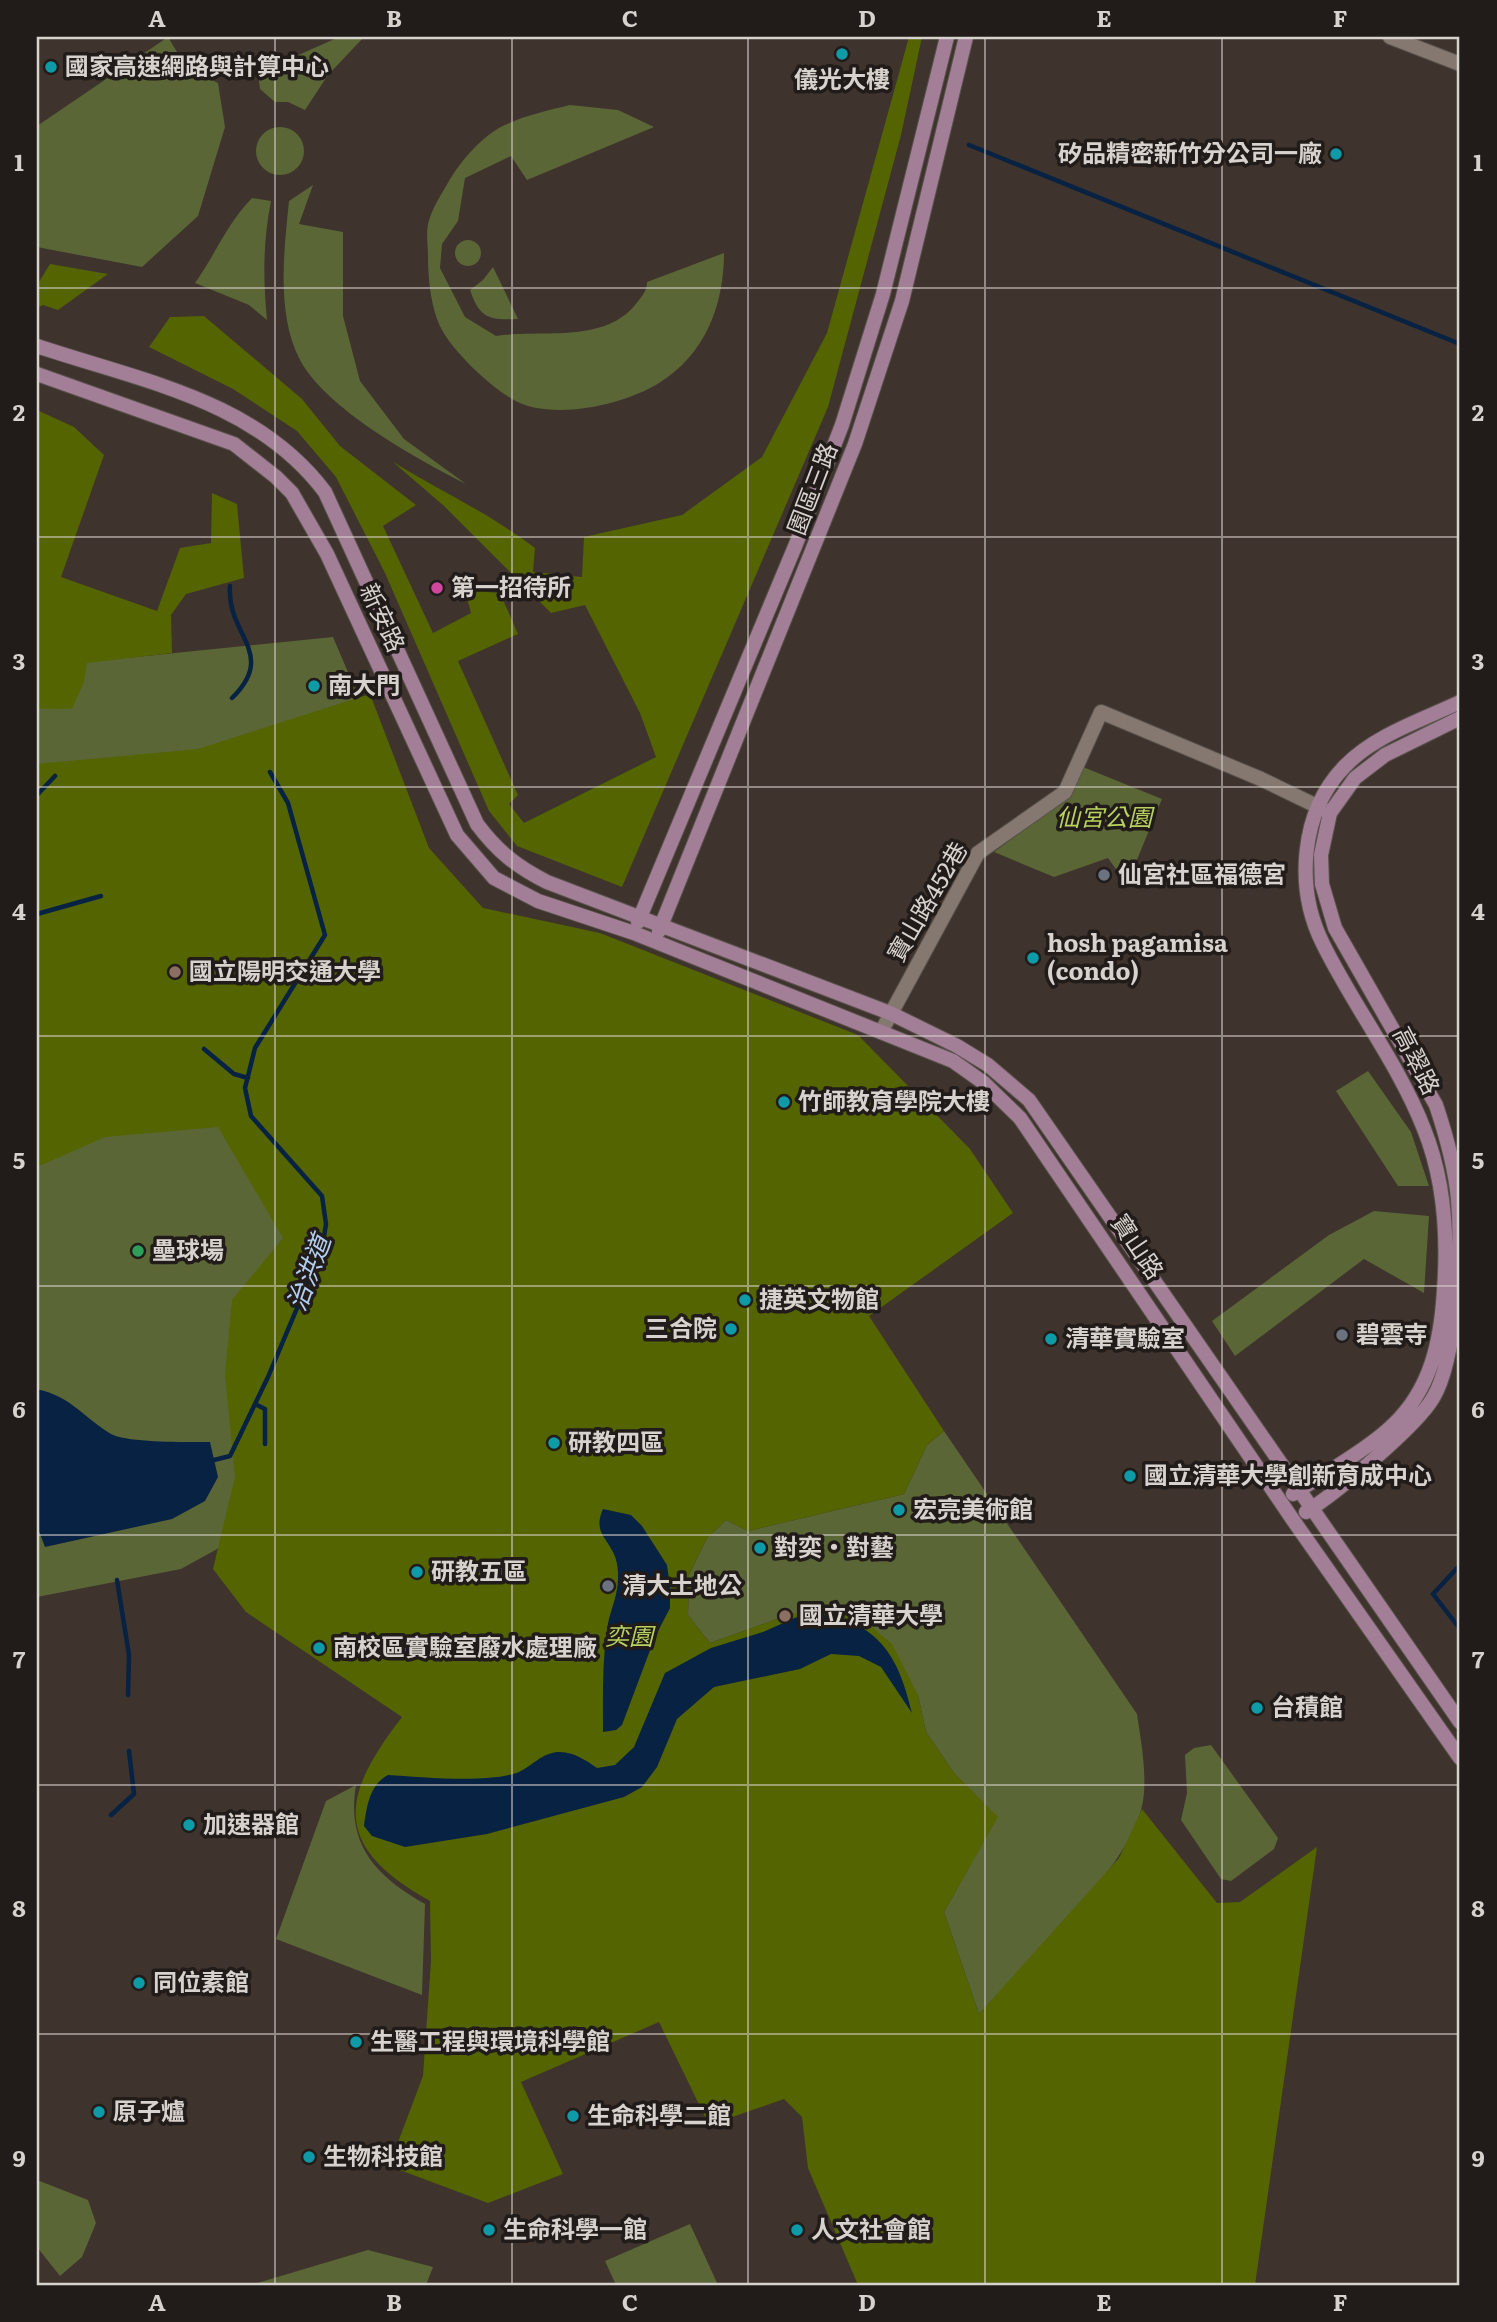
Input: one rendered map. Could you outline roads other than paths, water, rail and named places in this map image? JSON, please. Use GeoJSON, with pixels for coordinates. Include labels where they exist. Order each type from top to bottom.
{"type":"FeatureCollection","features":[{"type":"Feature","properties":{"kind":"street","name":"園區三路"},"geometry":{"type":"LineString","coordinates":[[634,933],[791,557],[842,425],[883,294],[947,37]]}},
{"type":"Feature","properties":{"kind":"street","name":"園區三路"},"geometry":{"type":"LineString","coordinates":[[654,942],[855,444],[902,301],[965,37]]}},
{"type":"Feature","properties":{"kind":"street"},"geometry":{"type":"LineString","coordinates":[[1390,37],[1460,64]]}},
{"type":"Feature","properties":{"kind":"street","name":"新安路"},"geometry":{"type":"LineString","coordinates":[[37,345],[224,409],[283,446],[304,464],[325,492],[477,824],[494,846],[518,867],[547,882],[640,915]]}},
{"type":"Feature","properties":{"kind":"street","name":"新安路"},"geometry":{"type":"LineString","coordinates":[[37,374],[234,444],[276,477],[292,494],[327,554],[445,811],[474,858],[511,889],[634,933]]}},
{"type":"Feature","properties":{"kind":"street","name":"高翠路"},"geometry":{"type":"LineString","coordinates":[[1282,1502],[1392,1426],[1418,1393],[1437,1351],[1443,1319],[1444,1201],[1425,1131],[1395,1065],[1322,943],[1312,914],[1306,882],[1306,851],[1346,765],[1383,738],[1460,702]]}},
{"type":"Feature","properties":{"kind":"street","name":"寶山路452巷"},"geometry":{"type":"LineString","coordinates":[[881,1032],[978,853],[1065,792],[1101,712],[1325,809]]}},
{"type":"Feature","properties":{"kind":"street","name":"高翠路"},"geometry":{"type":"LineString","coordinates":[[1293,1520],[1398,1436],[1432,1400],[1447,1368],[1455,1294],[1458,1200],[1451,1159],[1437,1105],[1335,928],[1322,884],[1321,855],[1325,809],[1355,778],[1385,755],[1460,718]]}},
{"type":"Feature","properties":{"kind":"street","name":"寶山路"},"geometry":{"type":"LineString","coordinates":[[640,915],[890,1013],[988,1065],[1029,1100],[1460,1722]]}},
{"type":"Feature","properties":{"kind":"street","name":"寶山路"},"geometry":{"type":"LineString","coordinates":[[634,933],[953,1061],[984,1083],[1020,1118],[1293,1520],[1460,1758]]}},
{"type":"Feature","properties":{"kind":"street"},"geometry":{"type":"LineString","coordinates":[[1418,1393],[1432,1400]]}},
{"type":"Feature","properties":{"kind":"water"},"geometry":{"type":"Polygon","coordinates":[[[37,1389],[68,1402],[101,1428],[119,1437],[210,1442],[218,1477],[205,1501],[172,1519],[45,1547],[37,1526],[37,1389]]]}},
{"type":"Feature","properties":{"kind":"water"},"geometry":{"type":"Polygon","coordinates":[[[603,1509],[631,1515],[642,1526],[667,1565],[670,1608],[655,1637],[622,1725],[616,1730],[603,1732],[605,1643],[618,1572],[617,1561],[600,1527],[603,1509]]]}},
{"type":"Feature","properties":{"kind":"water"},"geometry":{"type":"Polygon","coordinates":[[[818,1614],[857,1625],[883,1646],[900,1675],[912,1713],[881,1667],[859,1656],[831,1654],[800,1669],[714,1687],[677,1719],[657,1767],[642,1787],[624,1797],[487,1834],[405,1847],[372,1836],[364,1826],[373,1791],[388,1775],[455,1779],[506,1776],[519,1772],[542,1757],[558,1752],[584,1759],[597,1768],[615,1765],[634,1747],[665,1673],[711,1648],[763,1632],[797,1617],[818,1614]]]}},
{"type":"Feature","properties":{"kind":"waterway"},"geometry":{"type":"LineString","coordinates":[[969,145],[1460,344]]}},
{"type":"Feature","properties":{"kind":"waterway"},"geometry":{"type":"LineString","coordinates":[[230,586],[235,618],[251,656],[251,668],[245,682],[232,698]]}},
{"type":"Feature","properties":{"kind":"waterway","name":"治洪道"},"geometry":{"type":"LineString","coordinates":[[214,1460],[230,1456],[268,1377],[322,1249],[326,1224],[322,1196],[251,1116],[245,1088],[255,1048],[325,935],[288,803],[270,772]]}},
{"type":"Feature","properties":{"kind":"waterway","name":"治洪道"},"geometry":{"type":"LineString","coordinates":[[37,795],[55,776]]}},
{"type":"Feature","properties":{"kind":"waterway","name":"治洪道"},"geometry":{"type":"LineString","coordinates":[[37,914],[101,896]]}},
{"type":"Feature","properties":{"kind":"waterway","name":"治洪道"},"geometry":{"type":"LineString","coordinates":[[204,1049],[234,1074],[248,1078]]}},
{"type":"Feature","properties":{"kind":"waterway","name":"治洪道"},"geometry":{"type":"LineString","coordinates":[[255,1404],[265,1409],[265,1444]]}},
{"type":"Feature","properties":{"kind":"waterway"},"geometry":{"type":"LineString","coordinates":[[1460,1565],[1433,1594],[1460,1629]]}},
{"type":"Feature","properties":{"kind":"waterway"},"geometry":{"type":"LineString","coordinates":[[117,1580],[129,1655],[128,1695]]}},
{"type":"Feature","properties":{"kind":"waterway"},"geometry":{"type":"LineString","coordinates":[[111,1815],[134,1794],[129,1751]]}},
{"type":"Feature","properties":{"kind":"place","name":"儀光大樓"},"geometry":{"type":"Point","coordinates":[842,54]}},
{"type":"Feature","properties":{"kind":"place","name":"國家高速網路與計算中心"},"geometry":{"type":"Point","coordinates":[51,67]}},
{"type":"Feature","properties":{"kind":"place","name":"矽品精密新竹分公司一廠"},"geometry":{"type":"Point","coordinates":[1336,154]}},
{"type":"Feature","properties":{"kind":"place","name":"第一招待所"},"geometry":{"type":"Point","coordinates":[437,588]}},
{"type":"Feature","properties":{"kind":"place","name":"南大門"},"geometry":{"type":"Point","coordinates":[314,686]}},
{"type":"Feature","properties":{"kind":"place","name":"仙宮社區福德宮"},"geometry":{"type":"Point","coordinates":[1104,875]}},
{"type":"Feature","properties":{"kind":"place","name":"hosh pagamisa (condo)"},"geometry":{"type":"Point","coordinates":[1033,958]}},
{"type":"Feature","properties":{"kind":"place","name":"國立陽明交通大學"},"geometry":{"type":"Point","coordinates":[175,972]}},
{"type":"Feature","properties":{"kind":"place","name":"竹師教育學院大樓"},"geometry":{"type":"Point","coordinates":[784,1102]}},
{"type":"Feature","properties":{"kind":"place","name":"壘球場"},"geometry":{"type":"Point","coordinates":[138,1251]}},
{"type":"Feature","properties":{"kind":"place","name":"捷英文物館"},"geometry":{"type":"Point","coordinates":[745,1300]}},
{"type":"Feature","properties":{"kind":"place","name":"三合院"},"geometry":{"type":"Point","coordinates":[731,1329]}},
{"type":"Feature","properties":{"kind":"place","name":"碧雲寺"},"geometry":{"type":"Point","coordinates":[1342,1335]}},
{"type":"Feature","properties":{"kind":"place","name":"清華實驗室"},"geometry":{"type":"Point","coordinates":[1051,1339]}},
{"type":"Feature","properties":{"kind":"place","name":"研教四區"},"geometry":{"type":"Point","coordinates":[554,1443]}},
{"type":"Feature","properties":{"kind":"place","name":"國立清華大學創新育成中心"},"geometry":{"type":"Point","coordinates":[1130,1476]}},
{"type":"Feature","properties":{"kind":"place","name":"宏亮美術館"},"geometry":{"type":"Point","coordinates":[899,1510]}},
{"type":"Feature","properties":{"kind":"place","name":"對奕‧對藝"},"geometry":{"type":"Point","coordinates":[760,1548]}},
{"type":"Feature","properties":{"kind":"place","name":"研教五區"},"geometry":{"type":"Point","coordinates":[417,1572]}},
{"type":"Feature","properties":{"kind":"place","name":"清大土地公"},"geometry":{"type":"Point","coordinates":[608,1586]}},
{"type":"Feature","properties":{"kind":"place","name":"國立清華大學"},"geometry":{"type":"Point","coordinates":[785,1616]}},
{"type":"Feature","properties":{"kind":"place","name":"南校區實驗室廢水處理廠"},"geometry":{"type":"Point","coordinates":[319,1648]}},
{"type":"Feature","properties":{"kind":"place","name":"台積館"},"geometry":{"type":"Point","coordinates":[1257,1708]}},
{"type":"Feature","properties":{"kind":"place","name":"加速器館"},"geometry":{"type":"Point","coordinates":[189,1825]}},
{"type":"Feature","properties":{"kind":"place","name":"同位素館"},"geometry":{"type":"Point","coordinates":[139,1983]}},
{"type":"Feature","properties":{"kind":"place","name":"生醫工程與環境科學館"},"geometry":{"type":"Point","coordinates":[356,2042]}},
{"type":"Feature","properties":{"kind":"place","name":"原子爐"},"geometry":{"type":"Point","coordinates":[99,2112]}},
{"type":"Feature","properties":{"kind":"place","name":"生命科學二館"},"geometry":{"type":"Point","coordinates":[573,2116]}},
{"type":"Feature","properties":{"kind":"place","name":"生物科技館"},"geometry":{"type":"Point","coordinates":[309,2157]}},
{"type":"Feature","properties":{"kind":"place","name":"生命科學一館"},"geometry":{"type":"Point","coordinates":[489,2230]}},
{"type":"Feature","properties":{"kind":"place","name":"人文社會館"},"geometry":{"type":"Point","coordinates":[797,2230]}},
{"type":"Feature","properties":{"kind":"park label","name":"仙宮公園"},"geometry":{"type":"Point","coordinates":[1104,818]}},
{"type":"Feature","properties":{"kind":"park label","name":"奕園"},"geometry":{"type":"Point","coordinates":[629,1637]}}]}
